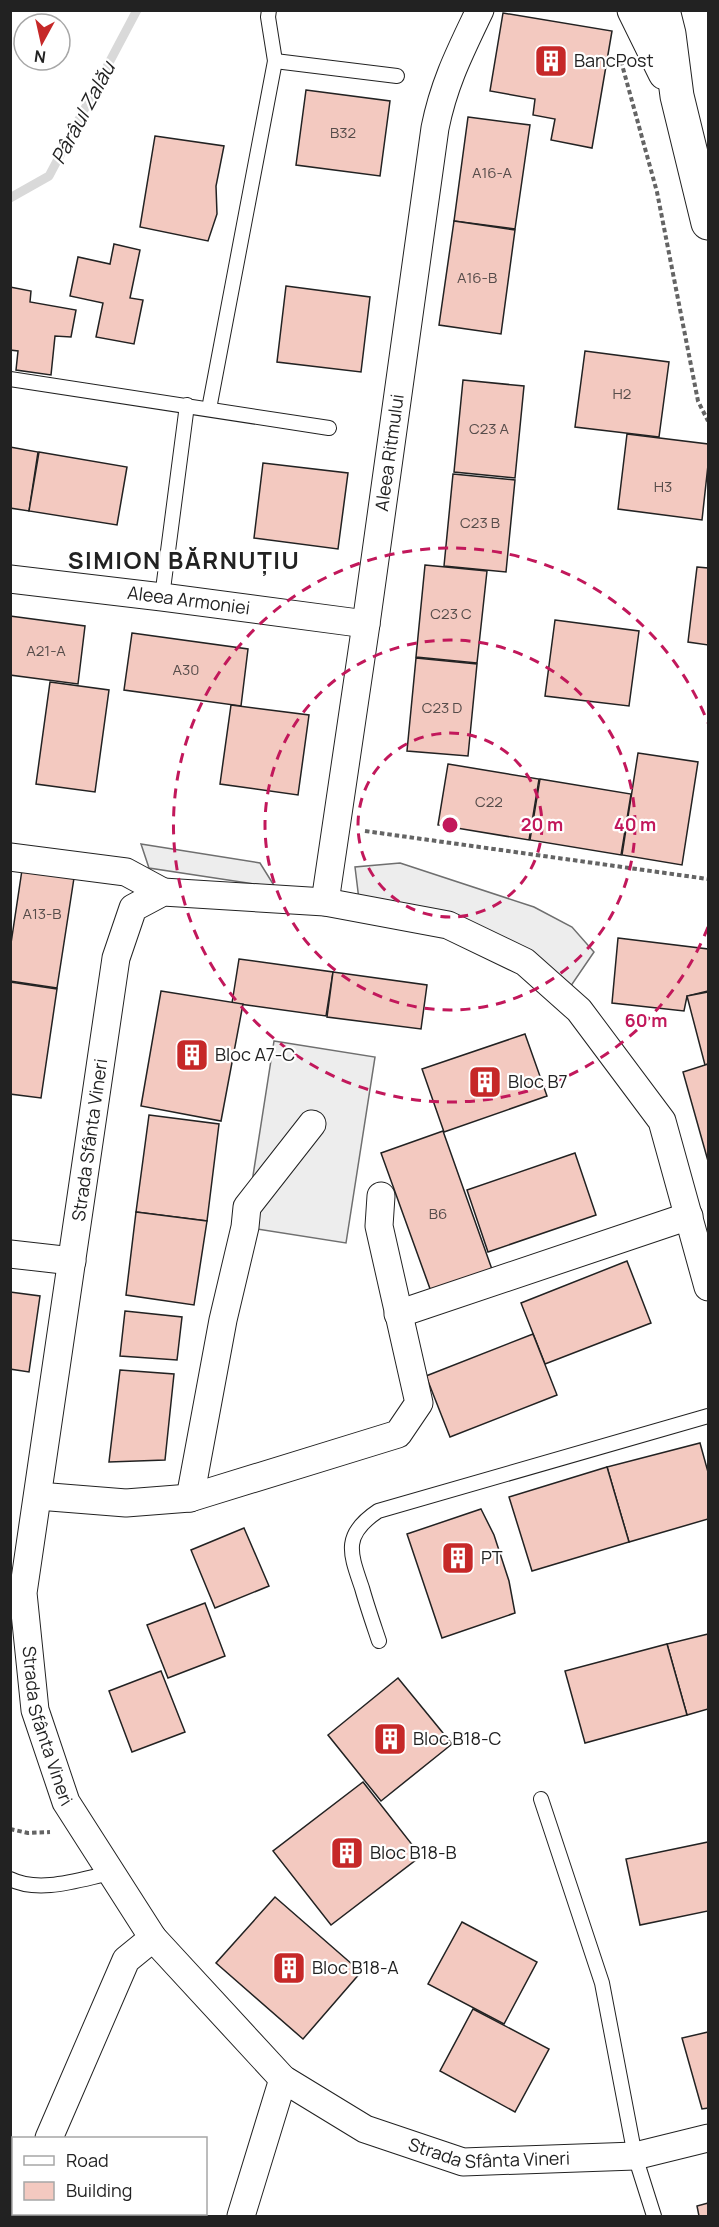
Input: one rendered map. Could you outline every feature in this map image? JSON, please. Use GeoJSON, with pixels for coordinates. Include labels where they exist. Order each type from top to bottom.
{"type":"FeatureCollection","features":[{"type":"Feature","properties":{"kind":"street","name":"Aleea Ritmului"},"geometry":{"type":"LineString","coordinates":[[325,902],[435,128],[441,96],[480,10]]}},
{"type":"Feature","properties":{"kind":"street"},"geometry":{"type":"LineString","coordinates":[[634,10],[677,96]]}},
{"type":"Feature","properties":{"kind":"street"},"geometry":{"type":"LineString","coordinates":[[663,10],[669,34],[677,96],[708,223]]}},
{"type":"Feature","properties":{"kind":"street","name":"Aleea Armoniei"},"geometry":{"type":"LineString","coordinates":[[10,579],[366,624]]}},
{"type":"Feature","properties":{"kind":"street"},"geometry":{"type":"LineString","coordinates":[[10,857],[126,872],[163,892],[325,902],[448,925],[525,962],[579,1010],[662,1121],[708,1287]]}},
{"type":"Feature","properties":{"kind":"street","name":"Strada Sfânta Vineri"},"geometry":{"type":"LineString","coordinates":[[163,892],[133,908],[116,958],[23,1593],[35,1710],[66,1802],[153,1938],[283,2079],[366,2129],[463,2162],[635,2156],[708,2138]]}},
{"type":"Feature","properties":{"kind":"street"},"geometry":{"type":"LineString","coordinates":[[190,1498],[223,1320],[245,1227],[247,1207],[312,1124]]}},
{"type":"Feature","properties":{"kind":"street"},"geometry":{"type":"LineString","coordinates":[[38,1496],[126,1503],[190,1498],[398,1434],[419,1403],[379,1226],[381,1196]]}},
{"type":"Feature","properties":{"kind":"street"},"geometry":{"type":"LineString","coordinates":[[398,1314],[689,1216]]}},
{"type":"Feature","properties":{"kind":"street"},"geometry":{"type":"LineString","coordinates":[[10,1254],[72,1261]]}},
{"type":"Feature","properties":{"kind":"street"},"geometry":{"type":"LineString","coordinates":[[50,2137],[126,1960],[153,1938]]}},
{"type":"Feature","properties":{"kind":"street"},"geometry":{"type":"LineString","coordinates":[[241,2217],[283,2079]]}},
{"type":"Feature","properties":{"kind":"lane"},"geometry":{"type":"LineString","coordinates":[[209,409],[275,61],[268,17],[269,10]]}},
{"type":"Feature","properties":{"kind":"lane"},"geometry":{"type":"LineString","coordinates":[[275,61],[397,76]]}},
{"type":"Feature","properties":{"kind":"lane"},"geometry":{"type":"LineString","coordinates":[[10,379],[329,428]]}},
{"type":"Feature","properties":{"kind":"lane"},"geometry":{"type":"LineString","coordinates":[[162,597],[187,405]]}},
{"type":"Feature","properties":{"kind":"lane"},"geometry":{"type":"LineString","coordinates":[[379,1641],[351,1555],[354,1536],[368,1518],[378,1511],[708,1416]]}},
{"type":"Feature","properties":{"kind":"lane"},"geometry":{"type":"LineString","coordinates":[[541,1799],[602,1983],[635,2156],[654,2217]]}},
{"type":"Feature","properties":{"kind":"lane"},"geometry":{"type":"LineString","coordinates":[[10,1879],[19,1883],[53,1885],[111,1873]]}},
{"type":"Feature","properties":{"kind":"path"},"geometry":{"type":"LineString","coordinates":[[620,56],[624,79],[657,192],[698,401],[708,421]]}},
{"type":"Feature","properties":{"kind":"path"},"geometry":{"type":"LineString","coordinates":[[336,826],[708,879]]}},
{"type":"Feature","properties":{"kind":"shaded area"},"geometry":{"type":"Polygon","coordinates":[[[141,844],[260,863],[275,887],[149,868],[141,844]]]}},
{"type":"Feature","properties":{"kind":"shaded area"},"geometry":{"type":"Polygon","coordinates":[[[400,863],[534,907],[572,927],[594,952],[564,996],[501,951],[360,908],[355,867],[400,863]]]}},
{"type":"Feature","properties":{"kind":"shaded area"},"geometry":{"type":"Polygon","coordinates":[[[274,1041],[375,1057],[346,1243],[245,1227],[274,1041]]]}},
{"type":"Feature","properties":{"kind":"building","name":"BancPost"},"geometry":{"type":"Polygon","coordinates":[[[503,13],[612,31],[592,148],[551,140],[555,119],[533,115],[535,99],[490,91],[503,13]]]}},
{"type":"Feature","properties":{"kind":"building"},"geometry":{"type":"Polygon","coordinates":[[[306,90],[390,101],[380,176],[296,165],[306,90]]]}},
{"type":"Feature","properties":{"kind":"building"},"geometry":{"type":"Polygon","coordinates":[[[468,117],[530,125],[515,229],[454,221],[468,117]]]}},
{"type":"Feature","properties":{"kind":"building"},"geometry":{"type":"Polygon","coordinates":[[[155,136],[224,146],[216,186],[217,214],[208,241],[140,227],[155,136]]]}},
{"type":"Feature","properties":{"kind":"building"},"geometry":{"type":"Polygon","coordinates":[[[454,221],[515,230],[501,334],[439,325],[454,221]]]}},
{"type":"Feature","properties":{"kind":"building"},"geometry":{"type":"Polygon","coordinates":[[[114,244],[140,250],[130,298],[143,300],[134,344],[96,337],[103,303],[70,296],[78,257],[110,264],[114,244]]]}},
{"type":"Feature","properties":{"kind":"building"},"geometry":{"type":"Polygon","coordinates":[[[286,286],[370,297],[361,372],[277,362],[286,286]]]}},
{"type":"Feature","properties":{"kind":"building"},"geometry":{"type":"Polygon","coordinates":[[[10,287],[31,291],[30,302],[76,310],[71,337],[55,336],[51,375],[16,370],[18,351],[10,350],[10,287]]]}},
{"type":"Feature","properties":{"kind":"building"},"geometry":{"type":"Polygon","coordinates":[[[585,351],[669,362],[659,437],[575,427],[585,351]]]}},
{"type":"Feature","properties":{"kind":"building"},"geometry":{"type":"Polygon","coordinates":[[[463,380],[524,386],[515,478],[454,472],[463,380]]]}},
{"type":"Feature","properties":{"kind":"building"},"geometry":{"type":"Polygon","coordinates":[[[627,434],[708,444],[702,520],[618,509],[627,434]]]}},
{"type":"Feature","properties":{"kind":"building"},"geometry":{"type":"Polygon","coordinates":[[[10,447],[38,452],[29,511],[10,508],[10,447]]]}},
{"type":"Feature","properties":{"kind":"building"},"geometry":{"type":"Polygon","coordinates":[[[39,452],[127,467],[117,525],[29,511],[39,452]]]}},
{"type":"Feature","properties":{"kind":"building"},"geometry":{"type":"Polygon","coordinates":[[[263,463],[348,473],[338,549],[254,538],[263,463]]]}},
{"type":"Feature","properties":{"kind":"building"},"geometry":{"type":"Polygon","coordinates":[[[453,474],[515,480],[506,572],[444,566],[453,474]]]}},
{"type":"Feature","properties":{"kind":"building"},"geometry":{"type":"Polygon","coordinates":[[[425,565],[487,571],[477,663],[416,657],[425,565]]]}},
{"type":"Feature","properties":{"kind":"building"},"geometry":{"type":"Polygon","coordinates":[[[697,567],[708,568],[708,645],[688,642],[697,567]]]}},
{"type":"Feature","properties":{"kind":"building"},"geometry":{"type":"Polygon","coordinates":[[[10,616],[85,626],[78,684],[10,675],[10,616]]]}},
{"type":"Feature","properties":{"kind":"building"},"geometry":{"type":"Polygon","coordinates":[[[555,620],[639,631],[629,706],[545,696],[555,620]]]}},
{"type":"Feature","properties":{"kind":"building"},"geometry":{"type":"Polygon","coordinates":[[[132,633],[248,649],[241,706],[124,690],[132,633]]]}},
{"type":"Feature","properties":{"kind":"building"},"geometry":{"type":"Polygon","coordinates":[[[416,658],[477,664],[468,756],[407,751],[416,658]]]}},
{"type":"Feature","properties":{"kind":"building"},"geometry":{"type":"Polygon","coordinates":[[[50,682],[109,690],[95,792],[36,784],[50,682]]]}},
{"type":"Feature","properties":{"kind":"building"},"geometry":{"type":"Polygon","coordinates":[[[231,705],[309,715],[298,795],[220,784],[231,705]]]}},
{"type":"Feature","properties":{"kind":"building"},"geometry":{"type":"Polygon","coordinates":[[[638,753],[698,762],[682,865],[622,855],[638,753]]]}},
{"type":"Feature","properties":{"kind":"building"},"geometry":{"type":"Polygon","coordinates":[[[448,764],[539,779],[529,840],[438,825],[448,764]]]}},
{"type":"Feature","properties":{"kind":"building"},"geometry":{"type":"Polygon","coordinates":[[[540,779],[631,794],[621,855],[530,840],[540,779]]]}},
{"type":"Feature","properties":{"kind":"building"},"geometry":{"type":"Polygon","coordinates":[[[22,870],[74,878],[57,988],[10,981],[10,950],[22,870]]]}},
{"type":"Feature","properties":{"kind":"building"},"geometry":{"type":"Polygon","coordinates":[[[618,938],[708,949],[708,991],[687,996],[684,1011],[612,1003],[618,938]]]}},
{"type":"Feature","properties":{"kind":"building"},"geometry":{"type":"Polygon","coordinates":[[[239,959],[333,972],[326,1016],[232,1003],[239,959]]]}},
{"type":"Feature","properties":{"kind":"building"},"geometry":{"type":"Polygon","coordinates":[[[333,972],[427,985],[421,1029],[327,1017],[333,972]]]}},
{"type":"Feature","properties":{"kind":"building"},"geometry":{"type":"Polygon","coordinates":[[[10,982],[57,989],[41,1098],[10,1094],[10,982]]]}},
{"type":"Feature","properties":{"kind":"building","name":"Bloc A7-C"},"geometry":{"type":"Polygon","coordinates":[[[161,991],[243,1004],[221,1121],[141,1106],[161,991]]]}},
{"type":"Feature","properties":{"kind":"building"},"geometry":{"type":"Polygon","coordinates":[[[708,992],[708,1064],[705,1065],[687,996],[708,992]]]}},
{"type":"Feature","properties":{"kind":"building","name":"Bloc B7"},"geometry":{"type":"Polygon","coordinates":[[[525,1034],[547,1096],[444,1132],[422,1069],[525,1034]]]}},
{"type":"Feature","properties":{"kind":"building"},"geometry":{"type":"Polygon","coordinates":[[[708,1064],[708,1161],[683,1072],[708,1064]]]}},
{"type":"Feature","properties":{"kind":"building"},"geometry":{"type":"Polygon","coordinates":[[[149,1115],[219,1124],[207,1221],[136,1212],[149,1115]]]}},
{"type":"Feature","properties":{"kind":"building"},"geometry":{"type":"Polygon","coordinates":[[[443,1131],[494,1275],[433,1297],[381,1153],[443,1131]]]}},
{"type":"Feature","properties":{"kind":"building"},"geometry":{"type":"Polygon","coordinates":[[[575,1153],[596,1215],[488,1252],[467,1190],[575,1153]]]}},
{"type":"Feature","properties":{"kind":"building"},"geometry":{"type":"Polygon","coordinates":[[[136,1212],[207,1221],[194,1305],[126,1295],[136,1212]]]}},
{"type":"Feature","properties":{"kind":"building"},"geometry":{"type":"Polygon","coordinates":[[[627,1261],[651,1323],[545,1364],[521,1303],[627,1261]]]}},
{"type":"Feature","properties":{"kind":"building"},"geometry":{"type":"Polygon","coordinates":[[[10,1292],[40,1296],[29,1372],[10,1369],[10,1292]]]}},
{"type":"Feature","properties":{"kind":"building"},"geometry":{"type":"Polygon","coordinates":[[[125,1311],[182,1317],[177,1360],[120,1356],[125,1311]]]}},
{"type":"Feature","properties":{"kind":"building"},"geometry":{"type":"Polygon","coordinates":[[[533,1334],[557,1395],[450,1437],[426,1376],[533,1334]]]}},
{"type":"Feature","properties":{"kind":"building"},"geometry":{"type":"Polygon","coordinates":[[[120,1370],[174,1374],[165,1460],[109,1462],[120,1370]]]}},
{"type":"Feature","properties":{"kind":"building"},"geometry":{"type":"Polygon","coordinates":[[[700,1443],[708,1472],[708,1519],[629,1542],[607,1467],[700,1443]]]}},
{"type":"Feature","properties":{"kind":"building"},"geometry":{"type":"Polygon","coordinates":[[[607,1467],[629,1542],[532,1571],[509,1497],[607,1467]]]}},
{"type":"Feature","properties":{"kind":"building","name":"PT"},"geometry":{"type":"Polygon","coordinates":[[[481,1509],[494,1535],[509,1581],[515,1613],[442,1638],[407,1534],[481,1509]]]}},
{"type":"Feature","properties":{"kind":"building"},"geometry":{"type":"Polygon","coordinates":[[[244,1528],[269,1586],[215,1608],[191,1550],[244,1528]]]}},
{"type":"Feature","properties":{"kind":"building"},"geometry":{"type":"Polygon","coordinates":[[[205,1603],[225,1656],[168,1678],[147,1625],[205,1603]]]}},
{"type":"Feature","properties":{"kind":"building"},"geometry":{"type":"Polygon","coordinates":[[[708,1634],[708,1709],[687,1715],[667,1644],[708,1634]]]}},
{"type":"Feature","properties":{"kind":"building"},"geometry":{"type":"Polygon","coordinates":[[[667,1644],[687,1715],[585,1743],[565,1671],[667,1644]]]}},
{"type":"Feature","properties":{"kind":"building"},"geometry":{"type":"Polygon","coordinates":[[[161,1671],[185,1732],[132,1752],[109,1691],[161,1671]]]}},
{"type":"Feature","properties":{"kind":"building","name":"Bloc B18-C"},"geometry":{"type":"Polygon","coordinates":[[[398,1678],[452,1744],[381,1801],[328,1735],[398,1678]]]}},
{"type":"Feature","properties":{"kind":"building","name":"Bloc B18-B"},"geometry":{"type":"Polygon","coordinates":[[[363,1782],[421,1856],[331,1925],[273,1851],[363,1782]]]}},
{"type":"Feature","properties":{"kind":"building"},"geometry":{"type":"Polygon","coordinates":[[[708,1842],[708,1911],[640,1925],[626,1859],[708,1842]]]}},
{"type":"Feature","properties":{"kind":"building","name":"Bloc B18-A"},"geometry":{"type":"Polygon","coordinates":[[[275,1897],[361,1972],[303,2039],[216,1963],[275,1897]]]}},
{"type":"Feature","properties":{"kind":"building"},"geometry":{"type":"Polygon","coordinates":[[[462,1922],[537,1962],[504,2024],[428,1984],[462,1922]]]}},
{"type":"Feature","properties":{"kind":"building"},"geometry":{"type":"Polygon","coordinates":[[[473,2009],[549,2049],[515,2112],[440,2071],[473,2009]]]}},
{"type":"Feature","properties":{"kind":"building"},"geometry":{"type":"Polygon","coordinates":[[[708,2032],[708,2108],[702,2109],[682,2038],[708,2032]]]}},
{"type":"Feature","properties":{"kind":"building"},"geometry":{"type":"Polygon","coordinates":[[[708,2203],[708,2216],[699,2216],[697,2206],[708,2203]]]}},
{"type":"Feature","properties":{"kind":"waterway","name":"Pârâul Zalău"},"geometry":{"type":"LineString","coordinates":[[10,198],[49,176],[137,10]]}},
{"type":"Feature","properties":{"kind":"place","name":"BancPost"},"geometry":{"type":"Point","coordinates":[551,61]}},
{"type":"Feature","properties":{"kind":"place","name":"Bloc A7-C"},"geometry":{"type":"Point","coordinates":[192,1055]}},
{"type":"Feature","properties":{"kind":"place","name":"Bloc B7"},"geometry":{"type":"Point","coordinates":[485,1082]}},
{"type":"Feature","properties":{"kind":"place","name":"PT"},"geometry":{"type":"Point","coordinates":[458,1558]}},
{"type":"Feature","properties":{"kind":"place","name":"Bloc B18-C"},"geometry":{"type":"Point","coordinates":[390,1739]}},
{"type":"Feature","properties":{"kind":"place","name":"Bloc B18-B"},"geometry":{"type":"Point","coordinates":[347,1853]}},
{"type":"Feature","properties":{"kind":"place","name":"Bloc B18-A"},"geometry":{"type":"Point","coordinates":[289,1968]}},
{"type":"Feature","properties":{"kind":"district","name":"SIMION BĂRNUȚIU"},"geometry":{"type":"Point","coordinates":[184,561]}}]}
